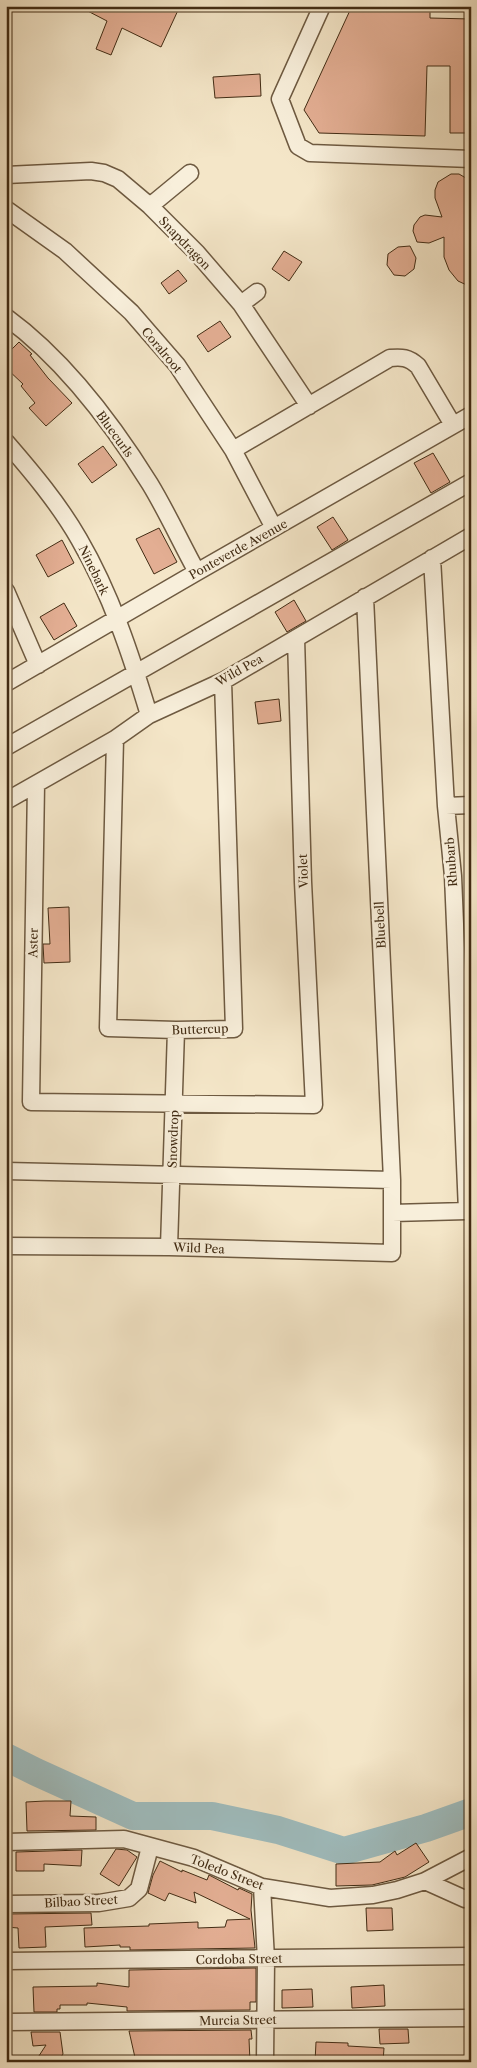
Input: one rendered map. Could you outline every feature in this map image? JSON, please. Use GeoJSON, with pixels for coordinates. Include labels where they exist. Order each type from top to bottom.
{"type":"FeatureCollection","features":[{"type":"Feature","properties":{"kind":"street"},"geometry":{"type":"LineString","coordinates":[[322,6],[280,99],[298,146],[310,153],[471,159]]}},
{"type":"Feature","properties":{"kind":"street","name":"Snapdragon"},"geometry":{"type":"LineString","coordinates":[[6,175],[91,171],[104,173],[118,180],[150,206],[197,253],[241,304],[309,406]]}},
{"type":"Feature","properties":{"kind":"street"},"geometry":{"type":"LineString","coordinates":[[150,206],[190,173]]}},
{"type":"Feature","properties":{"kind":"street","name":"Coralroot"},"geometry":{"type":"LineString","coordinates":[[6,208],[65,251],[131,312],[177,365],[233,450],[274,528]]}},
{"type":"Feature","properties":{"kind":"street"},"geometry":{"type":"LineString","coordinates":[[241,304],[258,292]]}},
{"type":"Feature","properties":{"kind":"street","name":"Bluecurls"},"geometry":{"type":"LineString","coordinates":[[6,317],[58,362],[111,426],[150,485],[197,572]]}},
{"type":"Feature","properties":{"kind":"street"},"geometry":{"type":"LineString","coordinates":[[233,450],[390,358],[402,356],[411,359],[418,366],[453,425]]}},
{"type":"Feature","properties":{"kind":"street","name":"Ponteverde Avenue"},"geometry":{"type":"LineString","coordinates":[[6,683],[471,416]]}},
{"type":"Feature","properties":{"kind":"street","name":"Ninebark"},"geometry":{"type":"LineString","coordinates":[[6,442],[38,479],[79,539],[117,618],[149,716]]}},
{"type":"Feature","properties":{"kind":"street"},"geometry":{"type":"LineString","coordinates":[[6,747],[471,482]]}},
{"type":"Feature","properties":{"kind":"street","name":"Wild Pea"},"geometry":{"type":"LineString","coordinates":[[6,801],[115,739],[149,716],[223,681],[471,536]]}},
{"type":"Feature","properties":{"kind":"street","name":"Rhubarb"},"geometry":{"type":"LineString","coordinates":[[392,1214],[467,1211],[453,876],[446,806],[432,558]]}},
{"type":"Feature","properties":{"kind":"street"},"geometry":{"type":"LineString","coordinates":[[6,590],[38,665]]}},
{"type":"Feature","properties":{"kind":"street","name":"Bluebell"},"geometry":{"type":"LineString","coordinates":[[365,597],[392,1180],[392,1253]]}},
{"type":"Feature","properties":{"kind":"street","name":"Violet"},"geometry":{"type":"LineString","coordinates":[[174,1104],[314,1105],[303,882],[296,638]]}},
{"type":"Feature","properties":{"kind":"street","name":"Buttercup"},"geometry":{"type":"LineString","coordinates":[[115,739],[108,1028],[234,1029],[223,681]]}},
{"type":"Feature","properties":{"kind":"street","name":"Aster"},"geometry":{"type":"LineString","coordinates":[[36,784],[31,1102],[174,1104]]}},
{"type":"Feature","properties":{"kind":"street"},"geometry":{"type":"LineString","coordinates":[[446,806],[471,804]]}},
{"type":"Feature","properties":{"kind":"street","name":"Snowdrop"},"geometry":{"type":"LineString","coordinates":[[169,1247],[176,1030]]}},
{"type":"Feature","properties":{"kind":"street"},"geometry":{"type":"LineString","coordinates":[[6,1171],[392,1180]]}},
{"type":"Feature","properties":{"kind":"street","name":"Wild Pea"},"geometry":{"type":"LineString","coordinates":[[6,1246],[169,1247],[392,1253]]}},
{"type":"Feature","properties":{"kind":"street","name":"Toledo Street"},"geometry":{"type":"LineString","coordinates":[[6,1842],[100,1838],[124,1839],[194,1858],[262,1887],[330,1898],[373,1896],[397,1890],[425,1881],[471,1856]]}},
{"type":"Feature","properties":{"kind":"street","name":"Bilbao Street"},"geometry":{"type":"LineString","coordinates":[[6,1904],[100,1903],[128,1898],[139,1889],[150,1847]]}},
{"type":"Feature","properties":{"kind":"street"},"geometry":{"type":"LineString","coordinates":[[425,1881],[465,1899],[471,1898]]}},
{"type":"Feature","properties":{"kind":"street"},"geometry":{"type":"LineString","coordinates":[[262,1887],[266,1958],[265,2062]]}},
{"type":"Feature","properties":{"kind":"street","name":"Cordoba Street"},"geometry":{"type":"LineString","coordinates":[[6,1961],[471,1956]]}},
{"type":"Feature","properties":{"kind":"street","name":"Murcia Street"},"geometry":{"type":"LineString","coordinates":[[6,2022],[471,2018]]}},
{"type":"Feature","properties":{"kind":"building"},"geometry":{"type":"Polygon","coordinates":[[[78,6],[180,6],[161,47],[122,28],[111,55],[96,49],[107,21],[78,6]]]}},
{"type":"Feature","properties":{"kind":"building"},"geometry":{"type":"Polygon","coordinates":[[[352,6],[430,6],[430,18],[471,19],[471,133],[450,133],[450,66],[427,66],[425,136],[319,133],[304,110],[352,6]]]}},
{"type":"Feature","properties":{"kind":"building"},"geometry":{"type":"Polygon","coordinates":[[[260,74],[261,96],[215,98],[213,77],[260,74]]]}},
{"type":"Feature","properties":{"kind":"building"},"geometry":{"type":"Polygon","coordinates":[[[451,174],[459,174],[471,181],[471,287],[458,281],[449,270],[444,257],[444,237],[429,243],[417,242],[413,231],[414,225],[420,217],[425,215],[442,217],[435,198],[435,190],[438,182],[451,174]]]}},
{"type":"Feature","properties":{"kind":"building"},"geometry":{"type":"Polygon","coordinates":[[[410,246],[416,258],[414,269],[405,276],[394,275],[387,265],[388,254],[398,247],[410,246]]]}},
{"type":"Feature","properties":{"kind":"building"},"geometry":{"type":"Polygon","coordinates":[[[284,251],[302,262],[289,281],[272,269],[284,251]]]}},
{"type":"Feature","properties":{"kind":"building"},"geometry":{"type":"Polygon","coordinates":[[[178,270],[187,281],[169,294],[161,283],[178,270]]]}},
{"type":"Feature","properties":{"kind":"building"},"geometry":{"type":"Polygon","coordinates":[[[220,321],[231,337],[208,352],[197,336],[220,321]]]}},
{"type":"Feature","properties":{"kind":"building"},"geometry":{"type":"Polygon","coordinates":[[[19,342],[32,354],[30,355],[48,378],[72,403],[46,426],[29,408],[35,403],[21,386],[23,384],[6,368],[6,355],[19,342]]]}},
{"type":"Feature","properties":{"kind":"building"},"geometry":{"type":"Polygon","coordinates":[[[103,446],[117,465],[92,483],[78,464],[103,446]]]}},
{"type":"Feature","properties":{"kind":"building"},"geometry":{"type":"Polygon","coordinates":[[[433,453],[450,482],[431,493],[414,463],[433,453]]]}},
{"type":"Feature","properties":{"kind":"building"},"geometry":{"type":"Polygon","coordinates":[[[333,517],[348,540],[332,550],[317,527],[333,517]]]}},
{"type":"Feature","properties":{"kind":"building"},"geometry":{"type":"Polygon","coordinates":[[[159,528],[177,562],[154,574],[136,539],[159,528]]]}},
{"type":"Feature","properties":{"kind":"building"},"geometry":{"type":"Polygon","coordinates":[[[62,540],[74,563],[48,577],[36,555],[62,540]]]}},
{"type":"Feature","properties":{"kind":"building"},"geometry":{"type":"Polygon","coordinates":[[[294,600],[306,621],[287,632],[275,612],[294,600]]]}},
{"type":"Feature","properties":{"kind":"building"},"geometry":{"type":"Polygon","coordinates":[[[64,603],[77,626],[54,640],[40,617],[64,603]]]}},
{"type":"Feature","properties":{"kind":"building"},"geometry":{"type":"Polygon","coordinates":[[[279,699],[281,721],[258,724],[255,702],[279,699]]]}},
{"type":"Feature","properties":{"kind":"building"},"geometry":{"type":"Polygon","coordinates":[[[69,907],[70,962],[44,963],[43,944],[50,944],[48,908],[69,907]]]}},
{"type":"Feature","properties":{"kind":"building"},"geometry":{"type":"Polygon","coordinates":[[[71,1801],[70,1816],[96,1817],[96,1830],[27,1831],[26,1802],[71,1801]]]}},
{"type":"Feature","properties":{"kind":"building"},"geometry":{"type":"Polygon","coordinates":[[[416,1843],[429,1862],[405,1877],[372,1885],[336,1886],[336,1864],[380,1862],[395,1851],[397,1855],[416,1843]]]}},
{"type":"Feature","properties":{"kind":"building"},"geometry":{"type":"Polygon","coordinates":[[[116,1849],[127,1850],[137,1857],[119,1886],[100,1874],[116,1849]]]}},
{"type":"Feature","properties":{"kind":"building"},"geometry":{"type":"Polygon","coordinates":[[[82,1850],[81,1866],[44,1864],[44,1871],[16,1871],[16,1852],[82,1850]]]}},
{"type":"Feature","properties":{"kind":"building"},"geometry":{"type":"Polygon","coordinates":[[[160,1861],[182,1872],[182,1870],[207,1880],[209,1875],[238,1890],[239,1888],[252,1894],[251,1910],[255,1948],[130,1950],[130,1947],[120,1947],[120,1945],[85,1947],[84,1928],[198,1922],[198,1928],[225,1927],[227,1920],[250,1919],[194,1892],[196,1903],[169,1893],[165,1901],[148,1893],[153,1875],[160,1861]]]}},
{"type":"Feature","properties":{"kind":"building"},"geometry":{"type":"Polygon","coordinates":[[[366,1908],[392,1908],[393,1930],[367,1931],[366,1908]]]}},
{"type":"Feature","properties":{"kind":"building"},"geometry":{"type":"Polygon","coordinates":[[[91,1913],[92,1925],[45,1927],[46,1947],[19,1948],[18,1928],[6,1927],[6,1914],[91,1913]]]}},
{"type":"Feature","properties":{"kind":"building"},"geometry":{"type":"Polygon","coordinates":[[[256,1968],[256,2002],[250,2002],[250,2010],[127,2011],[127,2007],[87,2003],[87,2005],[60,2005],[60,2009],[57,2009],[57,2012],[34,2012],[33,1987],[97,1986],[97,1983],[129,1987],[129,1970],[256,1968]]]}},
{"type":"Feature","properties":{"kind":"building"},"geometry":{"type":"Polygon","coordinates":[[[384,1985],[385,2006],[352,2008],[351,1987],[384,1985]]]}},
{"type":"Feature","properties":{"kind":"building"},"geometry":{"type":"Polygon","coordinates":[[[312,1989],[313,2007],[282,2008],[282,1990],[312,1989]]]}},
{"type":"Feature","properties":{"kind":"building"},"geometry":{"type":"Polygon","coordinates":[[[379,2029],[408,2029],[409,2043],[380,2044],[379,2029]]]}},
{"type":"Feature","properties":{"kind":"building"},"geometry":{"type":"Polygon","coordinates":[[[251,2030],[252,2039],[249,2039],[250,2062],[136,2062],[129,2031],[251,2030]]]}},
{"type":"Feature","properties":{"kind":"building"},"geometry":{"type":"Polygon","coordinates":[[[31,2032],[60,2032],[63,2054],[58,2062],[35,2062],[46,2045],[33,2046],[31,2032]]]}},
{"type":"Feature","properties":{"kind":"building"},"geometry":{"type":"Polygon","coordinates":[[[316,2042],[348,2043],[348,2046],[384,2048],[383,2062],[315,2062],[316,2042]]]}},
{"type":"Feature","properties":{"kind":"waterway"},"geometry":{"type":"LineString","coordinates":[[6,1757],[133,1816],[212,1816],[278,1830],[344,1851],[426,1828],[471,1812]]}}]}
